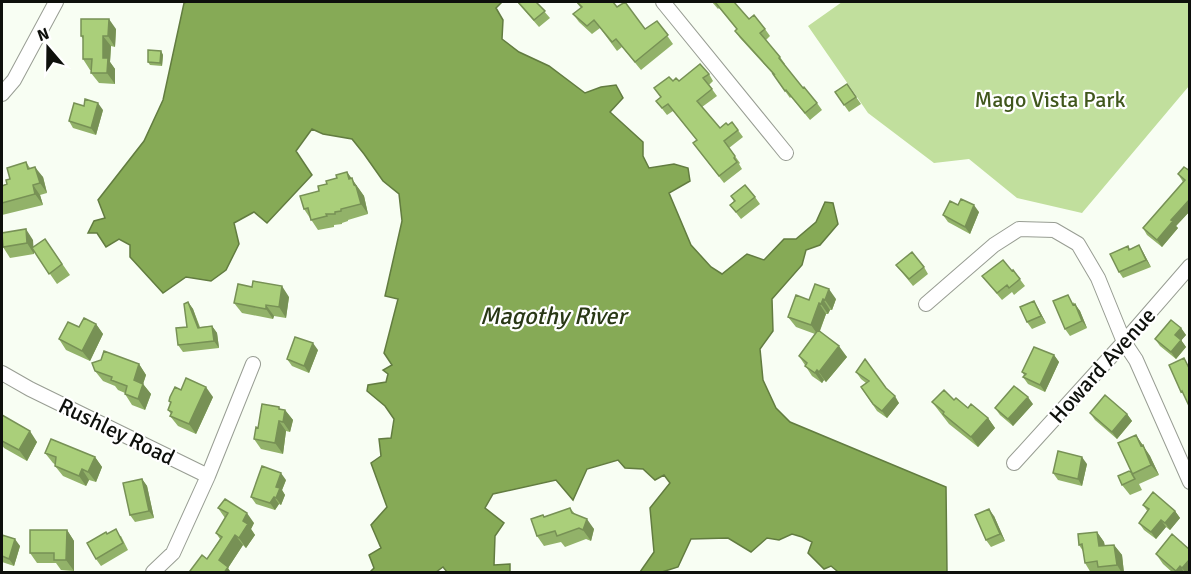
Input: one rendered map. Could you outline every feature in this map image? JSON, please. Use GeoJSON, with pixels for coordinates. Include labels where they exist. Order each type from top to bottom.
{"type":"FeatureCollection","features":[{"type":"Feature","properties":{"kind":"street"},"geometry":{"type":"LineString","coordinates":[[2,94],[14,80],[56,2]]}},
{"type":"Feature","properties":{"kind":"street"},"geometry":{"type":"LineString","coordinates":[[663,2],[786,153]]}},
{"type":"Feature","properties":{"kind":"street"},"geometry":{"type":"LineString","coordinates":[[926,303],[994,245],[1019,229],[1054,230],[1078,244],[1098,278],[1124,342],[1136,360],[1190,482]]}},
{"type":"Feature","properties":{"kind":"street","name":"Howard Avenue"},"geometry":{"type":"LineString","coordinates":[[1014,463],[1190,266]]}},
{"type":"Feature","properties":{"kind":"street"},"geometry":{"type":"LineString","coordinates":[[153,573],[173,552],[208,476],[253,364]]}},
{"type":"Feature","properties":{"kind":"street","name":"Rushley Road"},"geometry":{"type":"LineString","coordinates":[[2,373],[208,476]]}},
{"type":"Feature","properties":{"kind":"green space","name":"Mago Vista Park"},"geometry":{"type":"Polygon","coordinates":[[[842,2],[1189,2],[1189,86],[1082,213],[1017,198],[969,159],[934,163],[868,113],[808,26],[842,2]]]}},
{"type":"Feature","properties":{"kind":"water","name":"Magothy River"},"geometry":{"type":"Polygon","coordinates":[[[502,2],[496,8],[503,20],[502,39],[519,52],[549,66],[585,93],[601,87],[616,85],[623,98],[610,112],[643,142],[643,156],[649,168],[674,164],[688,168],[690,181],[669,193],[691,245],[711,267],[722,274],[747,254],[764,260],[784,239],[796,239],[816,222],[825,202],[833,203],[838,224],[820,245],[806,250],[802,265],[772,299],[773,331],[760,349],[763,380],[776,408],[790,422],[946,487],[947,572],[837,572],[831,566],[824,569],[808,553],[812,542],[792,534],[779,540],[767,538],[751,552],[728,538],[691,539],[678,567],[662,572],[640,572],[654,552],[650,508],[670,483],[664,475],[655,480],[643,469],[625,468],[618,460],[587,469],[573,500],[556,480],[493,494],[485,508],[504,523],[495,536],[494,565],[510,564],[510,572],[447,572],[443,567],[436,572],[370,572],[374,568],[369,555],[381,548],[371,525],[387,507],[371,463],[381,456],[379,439],[391,438],[394,419],[385,406],[367,391],[368,385],[386,382],[388,374],[383,370],[392,365],[384,353],[398,299],[385,296],[402,221],[399,194],[383,181],[352,139],[323,134],[312,129],[296,151],[312,175],[267,223],[254,212],[234,223],[239,244],[226,270],[211,281],[186,277],[163,293],[130,257],[130,245],[119,239],[106,247],[97,233],[88,233],[94,221],[105,218],[98,200],[144,141],[163,100],[184,3],[502,2]]]}},
{"type":"Feature","properties":{"kind":"building"},"geometry":{"type":"Polygon","coordinates":[[[518,2],[536,2],[545,11],[534,20],[518,2]]]}},
{"type":"Feature","properties":{"kind":"building"},"geometry":{"type":"Polygon","coordinates":[[[577,2],[613,2],[617,7],[625,2],[645,29],[657,21],[668,35],[635,62],[616,39],[612,42],[594,20],[587,26],[573,14],[582,7],[577,2]]]}},
{"type":"Feature","properties":{"kind":"building"},"geometry":{"type":"Polygon","coordinates":[[[715,2],[734,2],[749,19],[754,15],[765,29],[760,33],[817,103],[805,113],[735,31],[737,29],[715,2]]]}},
{"type":"Feature","properties":{"kind":"building"},"geometry":{"type":"Polygon","coordinates":[[[81,19],[109,19],[108,36],[103,36],[103,58],[108,58],[107,73],[91,73],[92,59],[83,59],[81,19]]]}},
{"type":"Feature","properties":{"kind":"building"},"geometry":{"type":"Polygon","coordinates":[[[148,50],[161,51],[160,63],[148,62],[148,50]]]}},
{"type":"Feature","properties":{"kind":"building"},"geometry":{"type":"Polygon","coordinates":[[[700,64],[709,74],[703,78],[712,89],[697,101],[720,128],[732,122],[738,130],[724,141],[737,162],[719,176],[693,143],[697,140],[668,104],[662,108],[656,101],[661,97],[654,88],[669,77],[673,81],[676,78],[679,81],[700,64]]]}},
{"type":"Feature","properties":{"kind":"building"},"geometry":{"type":"Polygon","coordinates":[[[847,84],[856,97],[844,105],[835,92],[847,84]]]}},
{"type":"Feature","properties":{"kind":"building"},"geometry":{"type":"Polygon","coordinates":[[[85,99],[98,103],[91,128],[69,121],[74,103],[84,106],[85,99]]]}},
{"type":"Feature","properties":{"kind":"building"},"geometry":{"type":"Polygon","coordinates":[[[26,162],[28,169],[35,167],[40,183],[33,185],[35,194],[2,203],[2,186],[7,184],[6,180],[10,179],[7,168],[26,162]]]}},
{"type":"Feature","properties":{"kind":"building"},"geometry":{"type":"Polygon","coordinates":[[[1184,167],[1190,171],[1190,199],[1157,240],[1143,228],[1185,180],[1178,174],[1184,167]]]}},
{"type":"Feature","properties":{"kind":"building"},"geometry":{"type":"Polygon","coordinates":[[[347,172],[349,179],[352,178],[356,186],[361,204],[311,220],[308,208],[304,209],[300,196],[319,191],[318,186],[327,184],[326,181],[337,178],[336,175],[347,172]]]}},
{"type":"Feature","properties":{"kind":"building"},"geometry":{"type":"Polygon","coordinates":[[[745,185],[755,197],[736,212],[730,205],[735,201],[731,196],[745,185]]]}},
{"type":"Feature","properties":{"kind":"building"},"geometry":{"type":"Polygon","coordinates":[[[961,199],[974,205],[965,227],[943,215],[950,201],[958,205],[961,199]]]}},
{"type":"Feature","properties":{"kind":"building"},"geometry":{"type":"Polygon","coordinates":[[[26,229],[27,243],[3,247],[2,233],[26,229]]]}},
{"type":"Feature","properties":{"kind":"building"},"geometry":{"type":"Polygon","coordinates":[[[45,239],[62,264],[49,274],[32,248],[45,239]]]}},
{"type":"Feature","properties":{"kind":"building"},"geometry":{"type":"Polygon","coordinates":[[[1139,245],[1146,260],[1119,272],[1110,254],[1128,246],[1129,250],[1139,245]]]}},
{"type":"Feature","properties":{"kind":"building"},"geometry":{"type":"Polygon","coordinates":[[[912,252],[924,267],[909,279],[896,265],[912,252]]]}},
{"type":"Feature","properties":{"kind":"building"},"geometry":{"type":"Polygon","coordinates":[[[1003,260],[1020,279],[1009,288],[1007,285],[997,293],[982,276],[1003,260]]]}},
{"type":"Feature","properties":{"kind":"building"},"geometry":{"type":"Polygon","coordinates":[[[253,281],[282,286],[279,307],[266,305],[266,309],[234,303],[238,284],[252,287],[253,281]]]}},
{"type":"Feature","properties":{"kind":"building"},"geometry":{"type":"Polygon","coordinates":[[[815,284],[829,289],[825,300],[819,303],[811,325],[788,317],[796,295],[809,300],[815,284]]]}},
{"type":"Feature","properties":{"kind":"building"},"geometry":{"type":"Polygon","coordinates":[[[1068,295],[1073,305],[1075,304],[1082,321],[1065,329],[1053,301],[1068,295]]]}},
{"type":"Feature","properties":{"kind":"building"},"geometry":{"type":"Polygon","coordinates":[[[1034,301],[1041,316],[1027,322],[1020,307],[1034,301]]]}},
{"type":"Feature","properties":{"kind":"building"},"geometry":{"type":"Polygon","coordinates":[[[188,302],[198,328],[212,326],[214,341],[178,345],[176,328],[187,327],[184,304],[188,302]]]}},
{"type":"Feature","properties":{"kind":"building"},"geometry":{"type":"Polygon","coordinates":[[[84,318],[96,324],[82,351],[59,339],[68,322],[79,327],[84,318]]]}},
{"type":"Feature","properties":{"kind":"building"},"geometry":{"type":"Polygon","coordinates":[[[1171,320],[1181,328],[1175,335],[1181,340],[1171,352],[1155,339],[1171,320]]]}},
{"type":"Feature","properties":{"kind":"building"},"geometry":{"type":"Polygon","coordinates":[[[818,330],[839,346],[819,372],[817,370],[815,373],[805,366],[807,363],[799,356],[818,330]]]}},
{"type":"Feature","properties":{"kind":"building"},"geometry":{"type":"Polygon","coordinates":[[[295,337],[313,343],[304,366],[287,359],[295,337]]]}},
{"type":"Feature","properties":{"kind":"building"},"geometry":{"type":"Polygon","coordinates":[[[1034,347],[1054,355],[1040,385],[1023,377],[1026,374],[1022,372],[1034,347]]]}},
{"type":"Feature","properties":{"kind":"building"},"geometry":{"type":"Polygon","coordinates":[[[104,351],[139,364],[134,380],[143,384],[138,399],[125,394],[127,386],[95,371],[92,363],[101,360],[104,351]]]}},
{"type":"Feature","properties":{"kind":"building"},"geometry":{"type":"Polygon","coordinates":[[[1184,358],[1190,370],[1190,408],[1169,365],[1184,358]]]}},
{"type":"Feature","properties":{"kind":"building"},"geometry":{"type":"Polygon","coordinates":[[[865,359],[886,388],[895,396],[882,411],[873,404],[861,387],[869,381],[856,372],[865,359]]]}},
{"type":"Feature","properties":{"kind":"building"},"geometry":{"type":"Polygon","coordinates":[[[186,378],[206,387],[189,424],[170,416],[172,412],[168,410],[170,397],[175,387],[181,390],[186,378]]]}},
{"type":"Feature","properties":{"kind":"building"},"geometry":{"type":"Polygon","coordinates":[[[1014,386],[1028,397],[1008,419],[995,408],[1014,386]]]}},
{"type":"Feature","properties":{"kind":"building"},"geometry":{"type":"Polygon","coordinates":[[[944,390],[954,400],[956,398],[968,408],[971,404],[988,418],[971,437],[932,402],[944,390]]]}},
{"type":"Feature","properties":{"kind":"building"},"geometry":{"type":"Polygon","coordinates":[[[1105,395],[1127,414],[1112,432],[1090,413],[1105,395]]]}},
{"type":"Feature","properties":{"kind":"building"},"geometry":{"type":"Polygon","coordinates":[[[262,404],[285,410],[283,422],[279,421],[275,443],[254,439],[262,404]]]}},
{"type":"Feature","properties":{"kind":"building"},"geometry":{"type":"Polygon","coordinates":[[[2,415],[30,431],[19,450],[2,441],[2,415]]]}},
{"type":"Feature","properties":{"kind":"building"},"geometry":{"type":"Polygon","coordinates":[[[1136,435],[1151,465],[1132,474],[1135,479],[1122,485],[1118,476],[1129,471],[1132,473],[1118,443],[1136,435]]]}},
{"type":"Feature","properties":{"kind":"building"},"geometry":{"type":"Polygon","coordinates":[[[51,439],[95,457],[88,472],[82,469],[79,476],[55,466],[56,457],[45,453],[51,439]]]}},
{"type":"Feature","properties":{"kind":"building"},"geometry":{"type":"Polygon","coordinates":[[[1058,451],[1082,457],[1078,479],[1053,473],[1058,451]]]}},
{"type":"Feature","properties":{"kind":"building"},"geometry":{"type":"Polygon","coordinates":[[[262,466],[281,473],[276,487],[280,488],[276,498],[274,497],[270,503],[251,497],[262,466]]]}},
{"type":"Feature","properties":{"kind":"building"},"geometry":{"type":"Polygon","coordinates":[[[142,479],[149,511],[130,515],[123,483],[142,479]]]}},
{"type":"Feature","properties":{"kind":"building"},"geometry":{"type":"Polygon","coordinates":[[[1153,492],[1175,511],[1165,523],[1161,520],[1151,532],[1139,523],[1149,509],[1143,505],[1153,492]]]}},
{"type":"Feature","properties":{"kind":"building"},"geometry":{"type":"Polygon","coordinates":[[[225,499],[247,513],[243,521],[248,524],[239,538],[235,535],[219,560],[228,567],[224,573],[192,573],[190,571],[202,555],[207,559],[222,537],[216,533],[228,513],[218,508],[225,499]]]}},
{"type":"Feature","properties":{"kind":"building"},"geometry":{"type":"Polygon","coordinates":[[[570,508],[572,513],[587,519],[583,530],[579,528],[557,536],[555,531],[537,536],[531,519],[570,508]]]}},
{"type":"Feature","properties":{"kind":"building"},"geometry":{"type":"Polygon","coordinates":[[[989,509],[1000,534],[986,540],[975,515],[989,509]]]}},
{"type":"Feature","properties":{"kind":"building"},"geometry":{"type":"Polygon","coordinates":[[[116,529],[123,543],[96,559],[87,543],[116,529]]]}},
{"type":"Feature","properties":{"kind":"building"},"geometry":{"type":"Polygon","coordinates":[[[30,530],[67,530],[66,560],[54,560],[54,553],[30,553],[30,530]]]}},
{"type":"Feature","properties":{"kind":"building"},"geometry":{"type":"Polygon","coordinates":[[[1097,532],[1099,546],[1114,545],[1117,565],[1098,567],[1097,561],[1085,563],[1078,534],[1097,532]]]}},
{"type":"Feature","properties":{"kind":"building"},"geometry":{"type":"Polygon","coordinates":[[[1172,534],[1190,550],[1190,559],[1176,571],[1156,554],[1172,534]]]}},
{"type":"Feature","properties":{"kind":"building"},"geometry":{"type":"Polygon","coordinates":[[[2,535],[15,539],[9,559],[2,556],[2,535]]]}}]}
